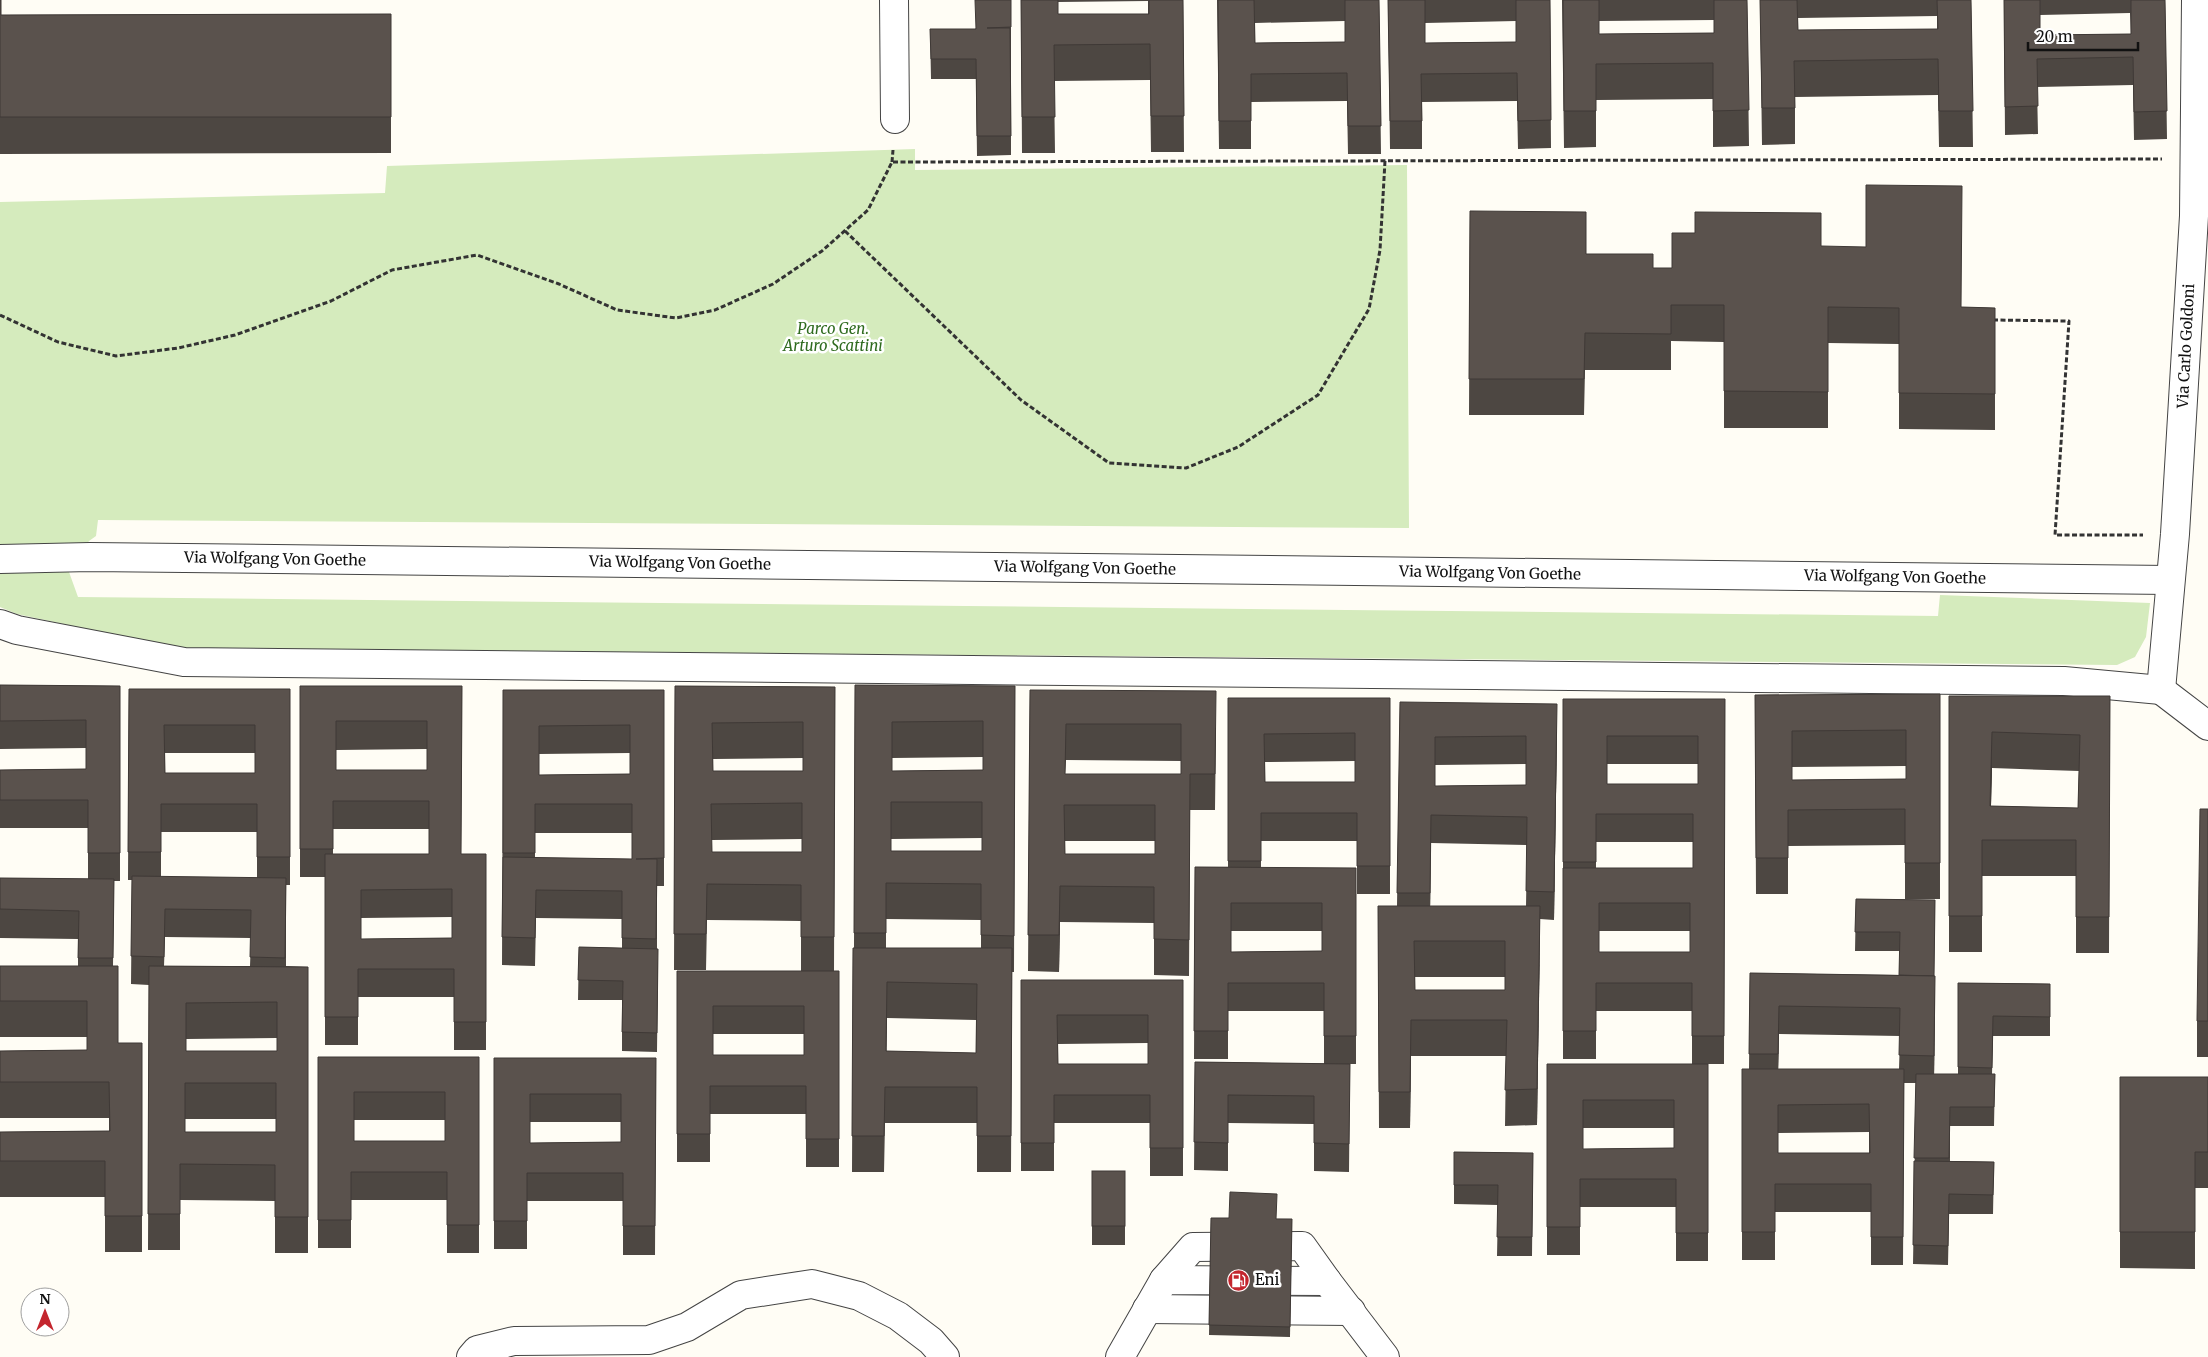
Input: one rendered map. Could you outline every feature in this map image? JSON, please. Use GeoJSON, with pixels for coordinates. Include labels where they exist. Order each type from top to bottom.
{"type":"FeatureCollection","features":[{"type":"Feature","properties":{"kind":"street"},"geometry":{"type":"LineString","coordinates":[[894,0],[895,119]]}},
{"type":"Feature","properties":{"kind":"street","name":"Via Carlo Goldoni"},"geometry":{"type":"LineString","coordinates":[[2161,690],[2175,534],[2193,226],[2196,0]]}},
{"type":"Feature","properties":{"kind":"street","name":"Via Wolfgang Von Goethe"},"geometry":{"type":"LineString","coordinates":[[0,559],[110,557],[2170,580]]}},
{"type":"Feature","properties":{"kind":"street"},"geometry":{"type":"LineString","coordinates":[[0,624],[16,630],[184,662],[2064,681],[2161,690],[2208,726]]}},
{"type":"Feature","properties":{"kind":"street"},"geometry":{"type":"LineString","coordinates":[[1120,1357],[1164,1280],[1193,1247],[1302,1246],[1385,1357]]}},
{"type":"Feature","properties":{"kind":"street"},"geometry":{"type":"LineString","coordinates":[[471,1357],[477,1350],[514,1341],[649,1340],[687,1327],[741,1295],[812,1284],[859,1296],[898,1316],[931,1341],[945,1357]]}},
{"type":"Feature","properties":{"kind":"street"},"geometry":{"type":"LineString","coordinates":[[1147,1309],[1351,1311]]}},
{"type":"Feature","properties":{"kind":"path"},"geometry":{"type":"LineString","coordinates":[[0,315],[58,342],[116,356],[178,348],[235,335],[331,301],[392,270],[477,255],[558,284],[617,310],[676,318],[715,310],[773,284],[822,251],[868,210],[892,162],[2195,159]]}},
{"type":"Feature","properties":{"kind":"path"},"geometry":{"type":"LineString","coordinates":[[845,230],[1022,400],[1109,463],[1186,468],[1238,447],[1318,395],[1369,309],[1380,250],[1385,161]]}},
{"type":"Feature","properties":{"kind":"path"},"geometry":{"type":"LineString","coordinates":[[1988,320],[2069,321],[2055,536],[2175,534]]}},
{"type":"Feature","properties":{"kind":"green space","name":"Parco Gen. Arturo Scattini"},"geometry":{"type":"Polygon","coordinates":[[[915,149],[915,170],[1407,165],[1409,528],[98,520],[96,536],[89,541],[69,572],[78,597],[1938,616],[1940,595],[2150,603],[2146,637],[2135,657],[2117,665],[174,648],[17,614],[0,607],[0,202],[385,193],[387,166],[915,149]]]}},
{"type":"Feature","properties":{"kind":"building"},"geometry":{"type":"Polygon","coordinates":[[[0,0],[1,15],[391,14],[391,117],[0,117],[0,0]]]}},
{"type":"Feature","properties":{"kind":"building"},"geometry":{"type":"Polygon","coordinates":[[[975,0],[1011,0],[1011,27],[987,28],[1010,28],[1011,136],[977,136],[976,59],[931,59],[930,29],[976,29],[975,0]]]}},
{"type":"Feature","properties":{"kind":"building"},"geometry":{"type":"Polygon","coordinates":[[[1021,0],[1058,0],[1058,14],[1149,14],[1149,0],[1183,0],[1184,116],[1151,116],[1150,44],[1054,45],[1055,117],[1022,117],[1021,0]]]}},
{"type":"Feature","properties":{"kind":"building"},"geometry":{"type":"Polygon","coordinates":[[[1218,0],[1254,0],[1255,43],[1345,42],[1345,0],[1379,0],[1381,126],[1348,126],[1347,73],[1251,74],[1251,121],[1219,121],[1218,0]]]}},
{"type":"Feature","properties":{"kind":"building"},"geometry":{"type":"Polygon","coordinates":[[[1388,0],[1425,0],[1425,43],[1516,42],[1516,0],[1550,0],[1551,120],[1518,121],[1517,73],[1421,74],[1422,121],[1390,121],[1388,0]]]}},
{"type":"Feature","properties":{"kind":"building"},"geometry":{"type":"Polygon","coordinates":[[[1563,0],[1599,0],[1599,34],[1714,33],[1714,0],[1747,0],[1749,110],[1713,111],[1713,63],[1596,64],[1596,111],[1564,111],[1563,0]]]}},
{"type":"Feature","properties":{"kind":"building"},"geometry":{"type":"Polygon","coordinates":[[[1760,0],[1797,0],[1798,30],[1938,29],[1937,0],[1971,0],[1973,111],[1939,111],[1938,59],[1794,61],[1795,108],[1762,108],[1760,0]]]}},
{"type":"Feature","properties":{"kind":"building"},"geometry":{"type":"Polygon","coordinates":[[[2004,0],[2040,0],[2040,35],[2131,34],[2131,0],[2165,0],[2167,111],[2134,112],[2133,57],[2037,59],[2038,106],[2005,107],[2004,0]]]}},
{"type":"Feature","properties":{"kind":"building"},"geometry":{"type":"Polygon","coordinates":[[[1866,185],[1962,186],[1961,307],[1995,308],[1995,394],[1899,393],[1899,308],[1828,307],[1828,392],[1724,391],[1724,305],[1671,305],[1671,334],[1585,333],[1584,379],[1469,379],[1470,211],[1586,212],[1586,254],[1653,254],[1653,268],[1672,268],[1672,233],[1695,233],[1695,212],[1821,213],[1821,246],[1866,247],[1866,185]]]}},
{"type":"Feature","properties":{"kind":"building"},"geometry":{"type":"Polygon","coordinates":[[[0,685],[120,686],[120,853],[88,853],[88,800],[0,800],[0,770],[86,769],[86,720],[0,721],[0,685]]]}},
{"type":"Feature","properties":{"kind":"building"},"geometry":{"type":"Polygon","coordinates":[[[855,685],[1015,686],[1014,936],[981,935],[981,884],[886,883],[886,933],[854,933],[855,685]],[[983,721],[892,722],[892,771],[983,770],[983,721]],[[891,802],[891,851],[982,851],[982,802],[891,802]]]}},
{"type":"Feature","properties":{"kind":"building"},"geometry":{"type":"Polygon","coordinates":[[[300,686],[462,686],[461,854],[486,854],[486,1022],[454,1022],[454,969],[358,969],[358,1017],[325,1017],[325,854],[429,854],[429,801],[333,801],[333,849],[300,849],[300,686]],[[336,721],[336,770],[427,770],[427,721],[336,721]],[[452,889],[361,890],[361,939],[452,938],[452,889]]]}},
{"type":"Feature","properties":{"kind":"building"},"geometry":{"type":"Polygon","coordinates":[[[675,686],[835,687],[834,937],[801,937],[801,885],[707,884],[706,934],[674,934],[675,686]],[[803,722],[712,723],[713,771],[803,771],[803,722]],[[802,803],[711,804],[712,852],[802,852],[802,803]]]}},
{"type":"Feature","properties":{"kind":"building"},"geometry":{"type":"Polygon","coordinates":[[[129,689],[290,689],[290,857],[257,857],[257,804],[161,804],[161,852],[128,852],[129,689]],[[164,725],[165,773],[255,773],[255,725],[164,725]]]}},
{"type":"Feature","properties":{"kind":"building"},"geometry":{"type":"Polygon","coordinates":[[[503,690],[664,690],[664,858],[636,859],[657,859],[656,939],[622,938],[622,891],[536,890],[535,938],[502,937],[503,857],[632,859],[632,804],[535,804],[535,853],[503,853],[503,690]],[[630,725],[539,726],[539,775],[630,774],[630,725]]]}},
{"type":"Feature","properties":{"kind":"building"},"geometry":{"type":"Polygon","coordinates":[[[1030,690],[1216,691],[1215,774],[1190,774],[1189,940],[1154,939],[1154,887],[1060,886],[1059,935],[1028,935],[1030,690]],[[1066,724],[1065,774],[1181,774],[1181,724],[1066,724]],[[1064,805],[1065,854],[1155,854],[1155,805],[1064,805]]]}},
{"type":"Feature","properties":{"kind":"building"},"geometry":{"type":"Polygon","coordinates":[[[1940,694],[1940,863],[1905,863],[1905,809],[1788,810],[1788,858],[1756,858],[1755,695],[1940,694]],[[1906,730],[1792,731],[1792,780],[1906,779],[1906,730]]]}},
{"type":"Feature","properties":{"kind":"building"},"geometry":{"type":"Polygon","coordinates":[[[1949,696],[2110,696],[2109,917],[2076,917],[2076,840],[1982,840],[1982,916],[1949,916],[1949,696]],[[1992,732],[1990,806],[2078,808],[2080,735],[1992,732]]]}},
{"type":"Feature","properties":{"kind":"building"},"geometry":{"type":"Polygon","coordinates":[[[1228,698],[1390,698],[1390,866],[1357,866],[1357,813],[1261,813],[1261,861],[1228,861],[1228,698]],[[1355,733],[1264,734],[1265,782],[1355,782],[1355,733]]]}},
{"type":"Feature","properties":{"kind":"building"},"geometry":{"type":"Polygon","coordinates":[[[1563,699],[1725,699],[1724,1036],[1692,1036],[1692,983],[1596,983],[1596,1031],[1563,1031],[1563,868],[1693,868],[1693,814],[1596,814],[1596,862],[1563,862],[1563,699]],[[1607,736],[1607,784],[1698,784],[1698,736],[1607,736]],[[1599,903],[1599,952],[1690,952],[1690,903],[1599,903]]]}},
{"type":"Feature","properties":{"kind":"building"},"geometry":{"type":"Polygon","coordinates":[[[1400,702],[1557,704],[1554,892],[1526,891],[1527,817],[1431,815],[1430,893],[1397,893],[1400,702]],[[1526,736],[1435,737],[1435,786],[1526,785],[1526,736]]]}},
{"type":"Feature","properties":{"kind":"building"},"geometry":{"type":"Polygon","coordinates":[[[2200,809],[2208,809],[2208,1021],[2197,1021],[2200,809]]]}},
{"type":"Feature","properties":{"kind":"building"},"geometry":{"type":"Polygon","coordinates":[[[1195,867],[1356,868],[1356,1036],[1324,1036],[1324,983],[1228,983],[1228,1031],[1194,1031],[1195,867]],[[1231,903],[1231,952],[1322,951],[1322,903],[1231,903]]]}},
{"type":"Feature","properties":{"kind":"building"},"geometry":{"type":"Polygon","coordinates":[[[132,876],[286,878],[285,958],[250,957],[251,910],[165,909],[164,957],[131,956],[132,876]]]}},
{"type":"Feature","properties":{"kind":"building"},"geometry":{"type":"Polygon","coordinates":[[[0,878],[114,879],[113,958],[78,958],[79,911],[0,909],[0,878]]]}},
{"type":"Feature","properties":{"kind":"building"},"geometry":{"type":"Polygon","coordinates":[[[1856,899],[1935,900],[1934,976],[1899,975],[1900,932],[1855,932],[1856,899]]]}},
{"type":"Feature","properties":{"kind":"building"},"geometry":{"type":"Polygon","coordinates":[[[1378,906],[1540,906],[1537,1089],[1505,1090],[1507,1020],[1411,1020],[1410,1092],[1379,1092],[1378,906]],[[1414,941],[1415,990],[1505,990],[1505,941],[1414,941]]]}},
{"type":"Feature","properties":{"kind":"building"},"geometry":{"type":"Polygon","coordinates":[[[579,947],[658,949],[657,1033],[622,1032],[623,981],[578,980],[579,947]]]}},
{"type":"Feature","properties":{"kind":"building"},"geometry":{"type":"Polygon","coordinates":[[[853,948],[1012,948],[1011,1136],[977,1136],[977,1087],[885,1087],[884,1136],[852,1136],[853,948]],[[887,982],[886,1051],[976,1053],[977,984],[887,982]]]}},
{"type":"Feature","properties":{"kind":"building"},"geometry":{"type":"Polygon","coordinates":[[[0,966],[118,966],[118,1043],[142,1043],[142,1216],[105,1216],[105,1161],[0,1161],[0,1132],[110,1131],[109,1082],[0,1082],[0,1051],[87,1050],[87,1001],[0,1001],[0,966]]]}},
{"type":"Feature","properties":{"kind":"building"},"geometry":{"type":"Polygon","coordinates":[[[149,966],[308,967],[308,1217],[275,1217],[275,1165],[180,1164],[180,1214],[148,1214],[149,966]],[[277,1002],[186,1003],[186,1051],[277,1051],[277,1002]],[[185,1083],[185,1132],[276,1132],[276,1083],[185,1083]]]}},
{"type":"Feature","properties":{"kind":"building"},"geometry":{"type":"Polygon","coordinates":[[[677,971],[839,971],[839,1139],[806,1139],[806,1086],[710,1086],[710,1134],[677,1134],[677,971]],[[713,1006],[713,1055],[804,1055],[804,1006],[713,1006]]]}},
{"type":"Feature","properties":{"kind":"building"},"geometry":{"type":"Polygon","coordinates":[[[1750,973],[1935,976],[1934,1056],[1899,1055],[1900,1008],[1779,1006],[1778,1054],[1749,1054],[1750,973]]]}},
{"type":"Feature","properties":{"kind":"building"},"geometry":{"type":"Polygon","coordinates":[[[1021,980],[1183,980],[1183,1148],[1150,1148],[1150,1095],[1054,1095],[1054,1143],[1021,1143],[1021,980]],[[1057,1015],[1058,1064],[1148,1064],[1148,1015],[1057,1015]]]}},
{"type":"Feature","properties":{"kind":"building"},"geometry":{"type":"Polygon","coordinates":[[[1958,983],[2050,984],[2050,1017],[1993,1016],[1992,1068],[1958,1067],[1958,983]]]}},
{"type":"Feature","properties":{"kind":"building"},"geometry":{"type":"Polygon","coordinates":[[[318,1057],[479,1057],[479,1225],[447,1225],[447,1172],[351,1172],[351,1220],[318,1220],[318,1057]],[[354,1092],[354,1141],[445,1141],[445,1092],[354,1092]]]}},
{"type":"Feature","properties":{"kind":"building"},"geometry":{"type":"Polygon","coordinates":[[[494,1058],[656,1058],[655,1226],[623,1226],[623,1173],[527,1173],[527,1221],[494,1221],[494,1058]],[[530,1094],[530,1143],[621,1142],[621,1094],[530,1094]]]}},
{"type":"Feature","properties":{"kind":"building"},"geometry":{"type":"Polygon","coordinates":[[[1195,1062],[1350,1064],[1349,1144],[1314,1143],[1314,1096],[1228,1095],[1228,1143],[1194,1142],[1195,1062]]]}},
{"type":"Feature","properties":{"kind":"building"},"geometry":{"type":"Polygon","coordinates":[[[1547,1064],[1708,1064],[1708,1233],[1676,1233],[1676,1179],[1580,1179],[1580,1227],[1547,1227],[1547,1064]],[[1583,1100],[1583,1149],[1674,1148],[1674,1100],[1583,1100]]]}},
{"type":"Feature","properties":{"kind":"building"},"geometry":{"type":"Polygon","coordinates":[[[1742,1069],[1904,1069],[1903,1237],[1871,1237],[1871,1184],[1775,1184],[1775,1232],[1742,1232],[1742,1069]],[[1869,1104],[1778,1105],[1778,1153],[1870,1153],[1869,1104]]]}},
{"type":"Feature","properties":{"kind":"building"},"geometry":{"type":"Polygon","coordinates":[[[1916,1074],[1995,1074],[1994,1107],[1950,1107],[1949,1158],[1914,1158],[1916,1074]]]}},
{"type":"Feature","properties":{"kind":"building"},"geometry":{"type":"Polygon","coordinates":[[[2120,1077],[2208,1077],[2208,1152],[2195,1152],[2195,1232],[2120,1232],[2120,1077]]]}},
{"type":"Feature","properties":{"kind":"building"},"geometry":{"type":"Polygon","coordinates":[[[1454,1152],[1533,1153],[1532,1237],[1497,1237],[1498,1185],[1454,1185],[1454,1152]]]}},
{"type":"Feature","properties":{"kind":"building"},"geometry":{"type":"Polygon","coordinates":[[[1914,1161],[1994,1162],[1993,1195],[1949,1194],[1948,1246],[1913,1245],[1914,1161]]]}},
{"type":"Feature","properties":{"kind":"building"},"geometry":{"type":"Polygon","coordinates":[[[1092,1171],[1125,1171],[1125,1226],[1092,1226],[1092,1171]]]}},
{"type":"Feature","properties":{"kind":"building"},"geometry":{"type":"Polygon","coordinates":[[[1230,1192],[1277,1194],[1276,1219],[1292,1219],[1290,1327],[1209,1325],[1211,1218],[1229,1218],[1230,1192]]]}},
{"type":"Feature","properties":{"kind":"place","name":"Eni"},"geometry":{"type":"Point","coordinates":[1239,1280]}}]}
